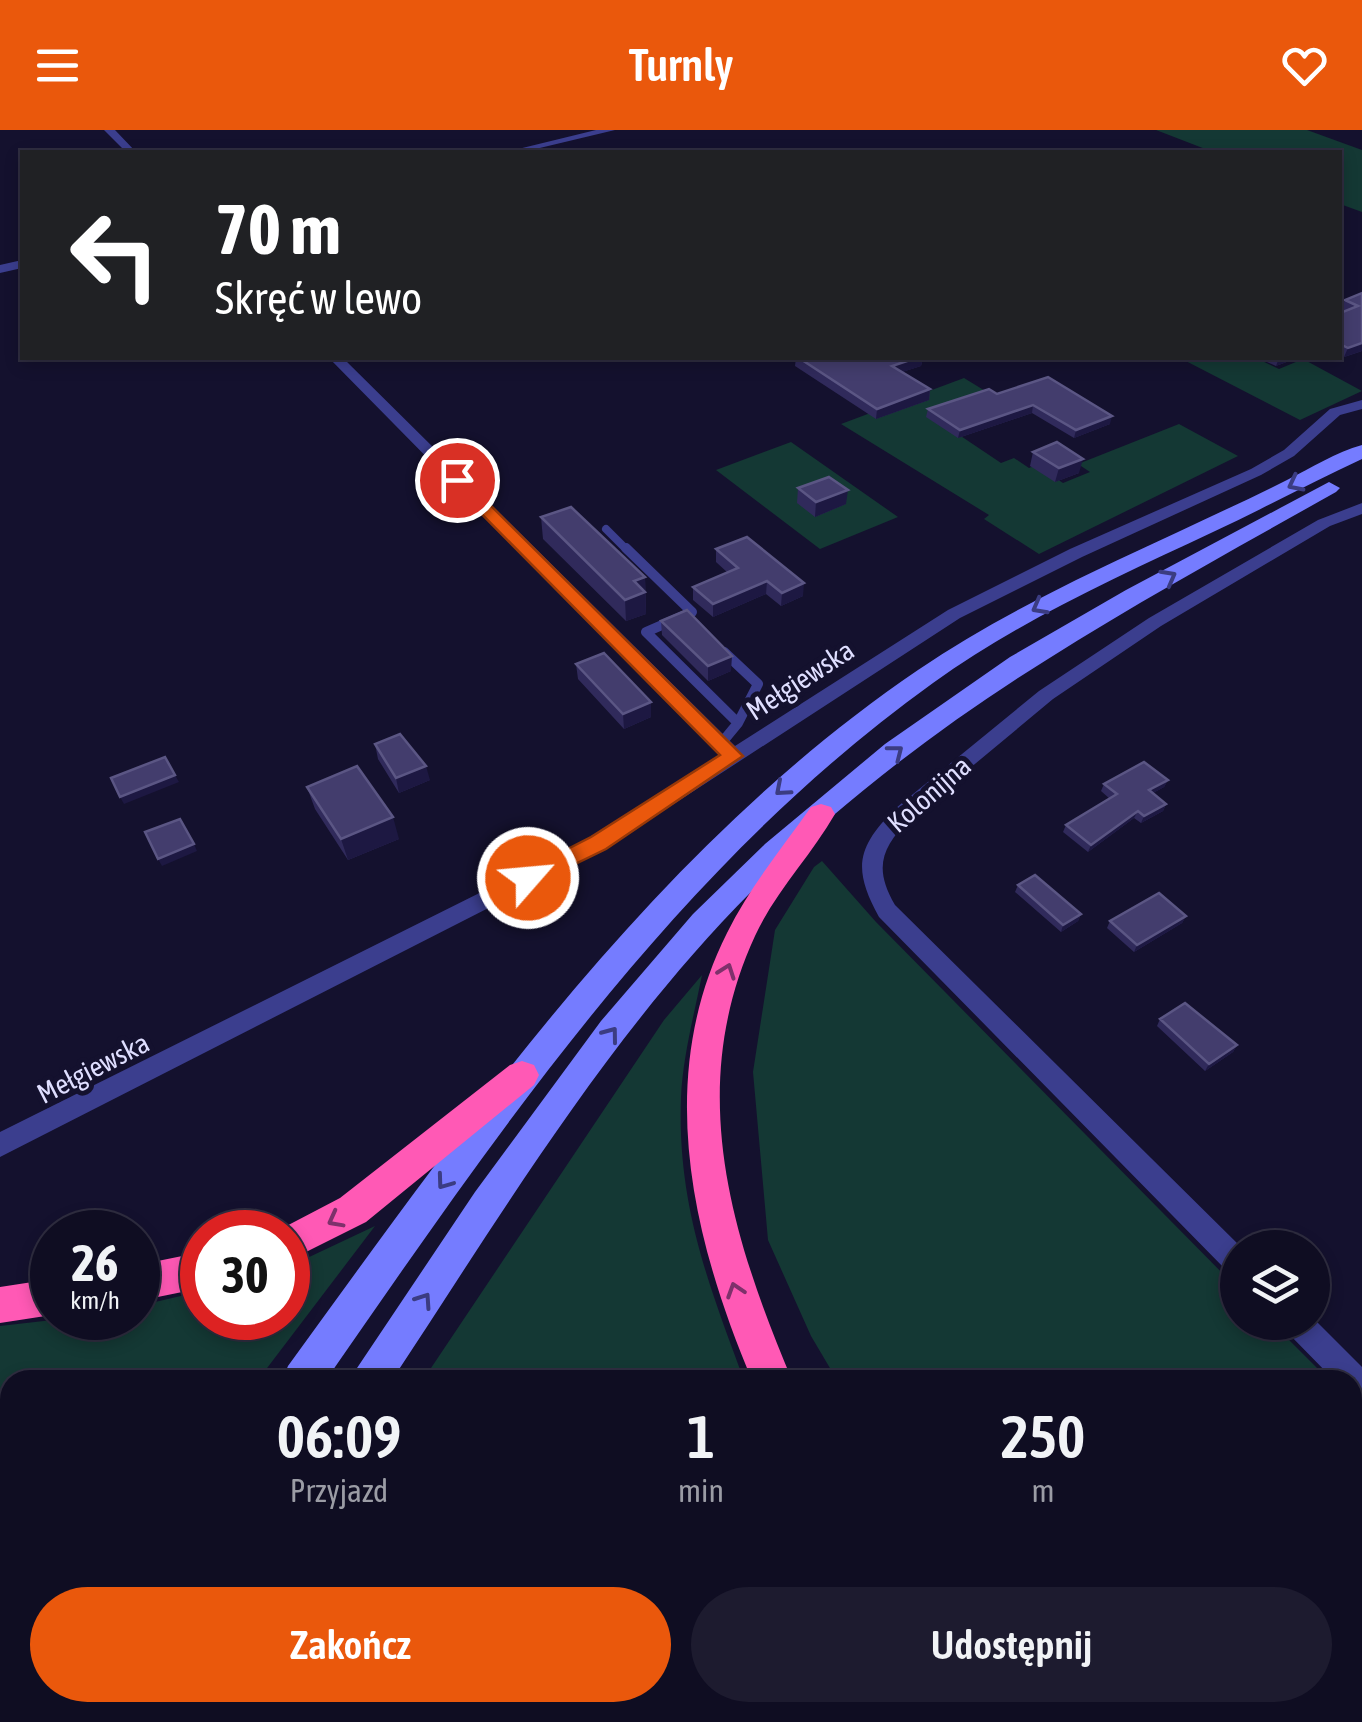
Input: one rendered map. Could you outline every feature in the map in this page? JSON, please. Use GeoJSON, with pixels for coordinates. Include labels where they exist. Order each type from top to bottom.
{"type":"FeatureCollection","features":[{"type":"Feature","properties":{"kind":"highway"},"geometry":{"type":"LineString","coordinates":[[768,1370],[719,1240],[704,1134],[706,1072],[720,992],[739,939],[820,814]]}},
{"type":"Feature","properties":{"kind":"highway"},"geometry":{"type":"LineString","coordinates":[[310,1232],[366,1201],[522,1075]]}},
{"type":"Feature","properties":{"kind":"highway"},"geometry":{"type":"LineString","coordinates":[[0,1305],[30,1300]]}},
{"type":"Feature","properties":{"kind":"main road"},"geometry":{"type":"LineString","coordinates":[[309,1370],[522,1075],[621,952],[706,860],[788,784],[885,705],[974,645],[1054,598],[1362,451]]}},
{"type":"Feature","properties":{"kind":"main road"},"geometry":{"type":"LineString","coordinates":[[376,1370],[528,1148],[634,1005],[718,908],[820,814],[937,720],[1018,664],[1362,469]]}},
{"type":"Feature","properties":{"kind":"street"},"geometry":{"type":"LineString","coordinates":[[108,130],[129,150]]}},
{"type":"Feature","properties":{"kind":"street"},"geometry":{"type":"LineString","coordinates":[[520,150],[610,130]]}},
{"type":"Feature","properties":{"kind":"street"},"geometry":{"type":"LineString","coordinates":[[338,360],[726,751]]}},
{"type":"Feature","properties":{"kind":"street","name":"Mełgiewska"},"geometry":{"type":"LineString","coordinates":[[0,1145],[598,843],[726,751],[954,614],[1076,552],[1256,472],[1297,447],[1335,412],[1362,404]]}},
{"type":"Feature","properties":{"kind":"street","name":"Kolonijna"},"geometry":{"type":"LineString","coordinates":[[1220,1244],[887,911],[874,888],[872,854],[882,835],[903,812],[1046,695],[1155,622],[1324,523],[1362,508]]}},
{"type":"Feature","properties":{"kind":"street"},"geometry":{"type":"LineString","coordinates":[[1315,1340],[1344,1370]]}},
{"type":"Feature","properties":{"kind":"lane"},"geometry":{"type":"LineString","coordinates":[[606,530],[694,617],[646,632],[738,723]]}},
{"type":"Feature","properties":{"kind":"lane"},"geometry":{"type":"LineString","coordinates":[[716,644],[758,684],[726,751]]}},
{"type":"Feature","properties":{"kind":"green space"},"geometry":{"type":"Polygon","coordinates":[[[1156,130],[1307,130],[1362,150],[1362,212],[1342,205],[1342,150],[1208,150],[1156,130]]]}},
{"type":"Feature","properties":{"kind":"green space"},"geometry":{"type":"Polygon","coordinates":[[[1184,360],[1260,360],[1279,369],[1305,360],[1362,391],[1300,420],[1184,360]]]}},
{"type":"Feature","properties":{"kind":"green space"},"geometry":{"type":"Polygon","coordinates":[[[964,378],[1000,400],[931,416],[1001,463],[1014,458],[1029,468],[1036,465],[1063,483],[1090,472],[1078,464],[1179,424],[1238,456],[1039,554],[984,519],[989,515],[841,424],[964,378]]]}},
{"type":"Feature","properties":{"kind":"green space"},"geometry":{"type":"Polygon","coordinates":[[[791,442],[898,517],[820,549],[716,470],[791,442]]]}},
{"type":"Feature","properties":{"kind":"green space"},"geometry":{"type":"Polygon","coordinates":[[[822,861],[876,922],[1220,1271],[1220,1340],[1289,1340],[1319,1370],[831,1370],[811,1336],[768,1240],[753,1072],[775,930],[814,867],[822,861]]]}},
{"type":"Feature","properties":{"kind":"green space"},"geometry":{"type":"Polygon","coordinates":[[[702,975],[682,1082],[684,1173],[707,1276],[740,1370],[430,1370],[664,1020],[702,975]]]}},
{"type":"Feature","properties":{"kind":"green space"},"geometry":{"type":"Polygon","coordinates":[[[375,1226],[310,1312],[310,1257],[375,1226]]]}},
{"type":"Feature","properties":{"kind":"green space"},"geometry":{"type":"Polygon","coordinates":[[[180,1296],[180,1340],[288,1340],[266,1370],[0,1370],[0,1326],[30,1323],[30,1340],[160,1340],[160,1301],[180,1296]]]}},
{"type":"Feature","properties":{"kind":"building"},"geometry":{"type":"Polygon","coordinates":[[[1362,293],[1362,343],[1348,348],[1342,345],[1342,312],[1358,306],[1345,300],[1362,293]]]}},
{"type":"Feature","properties":{"kind":"building"},"geometry":{"type":"Polygon","coordinates":[[[802,360],[910,360],[892,366],[930,389],[877,409],[802,360]]]}},
{"type":"Feature","properties":{"kind":"building"},"geometry":{"type":"Polygon","coordinates":[[[1048,377],[1112,416],[1076,430],[1033,405],[960,430],[928,409],[989,389],[997,394],[1048,377]]]}},
{"type":"Feature","properties":{"kind":"building"},"geometry":{"type":"Polygon","coordinates":[[[1057,442],[1083,459],[1059,468],[1033,452],[1057,442]]]}},
{"type":"Feature","properties":{"kind":"building"},"geometry":{"type":"Polygon","coordinates":[[[829,477],[848,490],[816,502],[798,488],[829,477]]]}},
{"type":"Feature","properties":{"kind":"building"},"geometry":{"type":"Polygon","coordinates":[[[571,507],[645,577],[634,581],[645,592],[625,600],[541,517],[571,507]]]}},
{"type":"Feature","properties":{"kind":"building"},"geometry":{"type":"Polygon","coordinates":[[[747,537],[804,583],[782,593],[767,581],[713,604],[693,587],[738,568],[716,549],[747,537]]]}},
{"type":"Feature","properties":{"kind":"building"},"geometry":{"type":"Polygon","coordinates":[[[687,610],[732,656],[708,666],[661,621],[687,610]]]}},
{"type":"Feature","properties":{"kind":"building"},"geometry":{"type":"Polygon","coordinates":[[[604,653],[651,702],[623,714],[576,664],[604,653]]]}},
{"type":"Feature","properties":{"kind":"building"},"geometry":{"type":"Polygon","coordinates":[[[400,734],[426,766],[396,778],[375,744],[400,734]]]}},
{"type":"Feature","properties":{"kind":"building"},"geometry":{"type":"Polygon","coordinates":[[[165,757],[175,775],[120,797],[111,778],[165,757]]]}},
{"type":"Feature","properties":{"kind":"building"},"geometry":{"type":"Polygon","coordinates":[[[1144,762],[1168,780],[1149,790],[1166,804],[1144,816],[1138,811],[1091,845],[1066,825],[1117,794],[1104,784],[1144,762]]]}},
{"type":"Feature","properties":{"kind":"building"},"geometry":{"type":"Polygon","coordinates":[[[357,766],[393,817],[341,839],[307,787],[357,766]]]}},
{"type":"Feature","properties":{"kind":"building"},"geometry":{"type":"Polygon","coordinates":[[[180,819],[194,844],[158,859],[145,832],[180,819]]]}},
{"type":"Feature","properties":{"kind":"building"},"geometry":{"type":"Polygon","coordinates":[[[1035,875],[1081,914],[1063,925],[1018,885],[1035,875]]]}},
{"type":"Feature","properties":{"kind":"building"},"geometry":{"type":"Polygon","coordinates":[[[1159,893],[1186,916],[1137,945],[1110,921],[1159,893]]]}},
{"type":"Feature","properties":{"kind":"building"},"geometry":{"type":"Polygon","coordinates":[[[1185,1003],[1237,1045],[1209,1064],[1160,1019],[1185,1003]]]}},
{"type":"Feature","properties":{"kind":"route"},"geometry":{"type":"LineString","coordinates":[[457,480],[733,756],[598,843],[528,878]]}}]}
